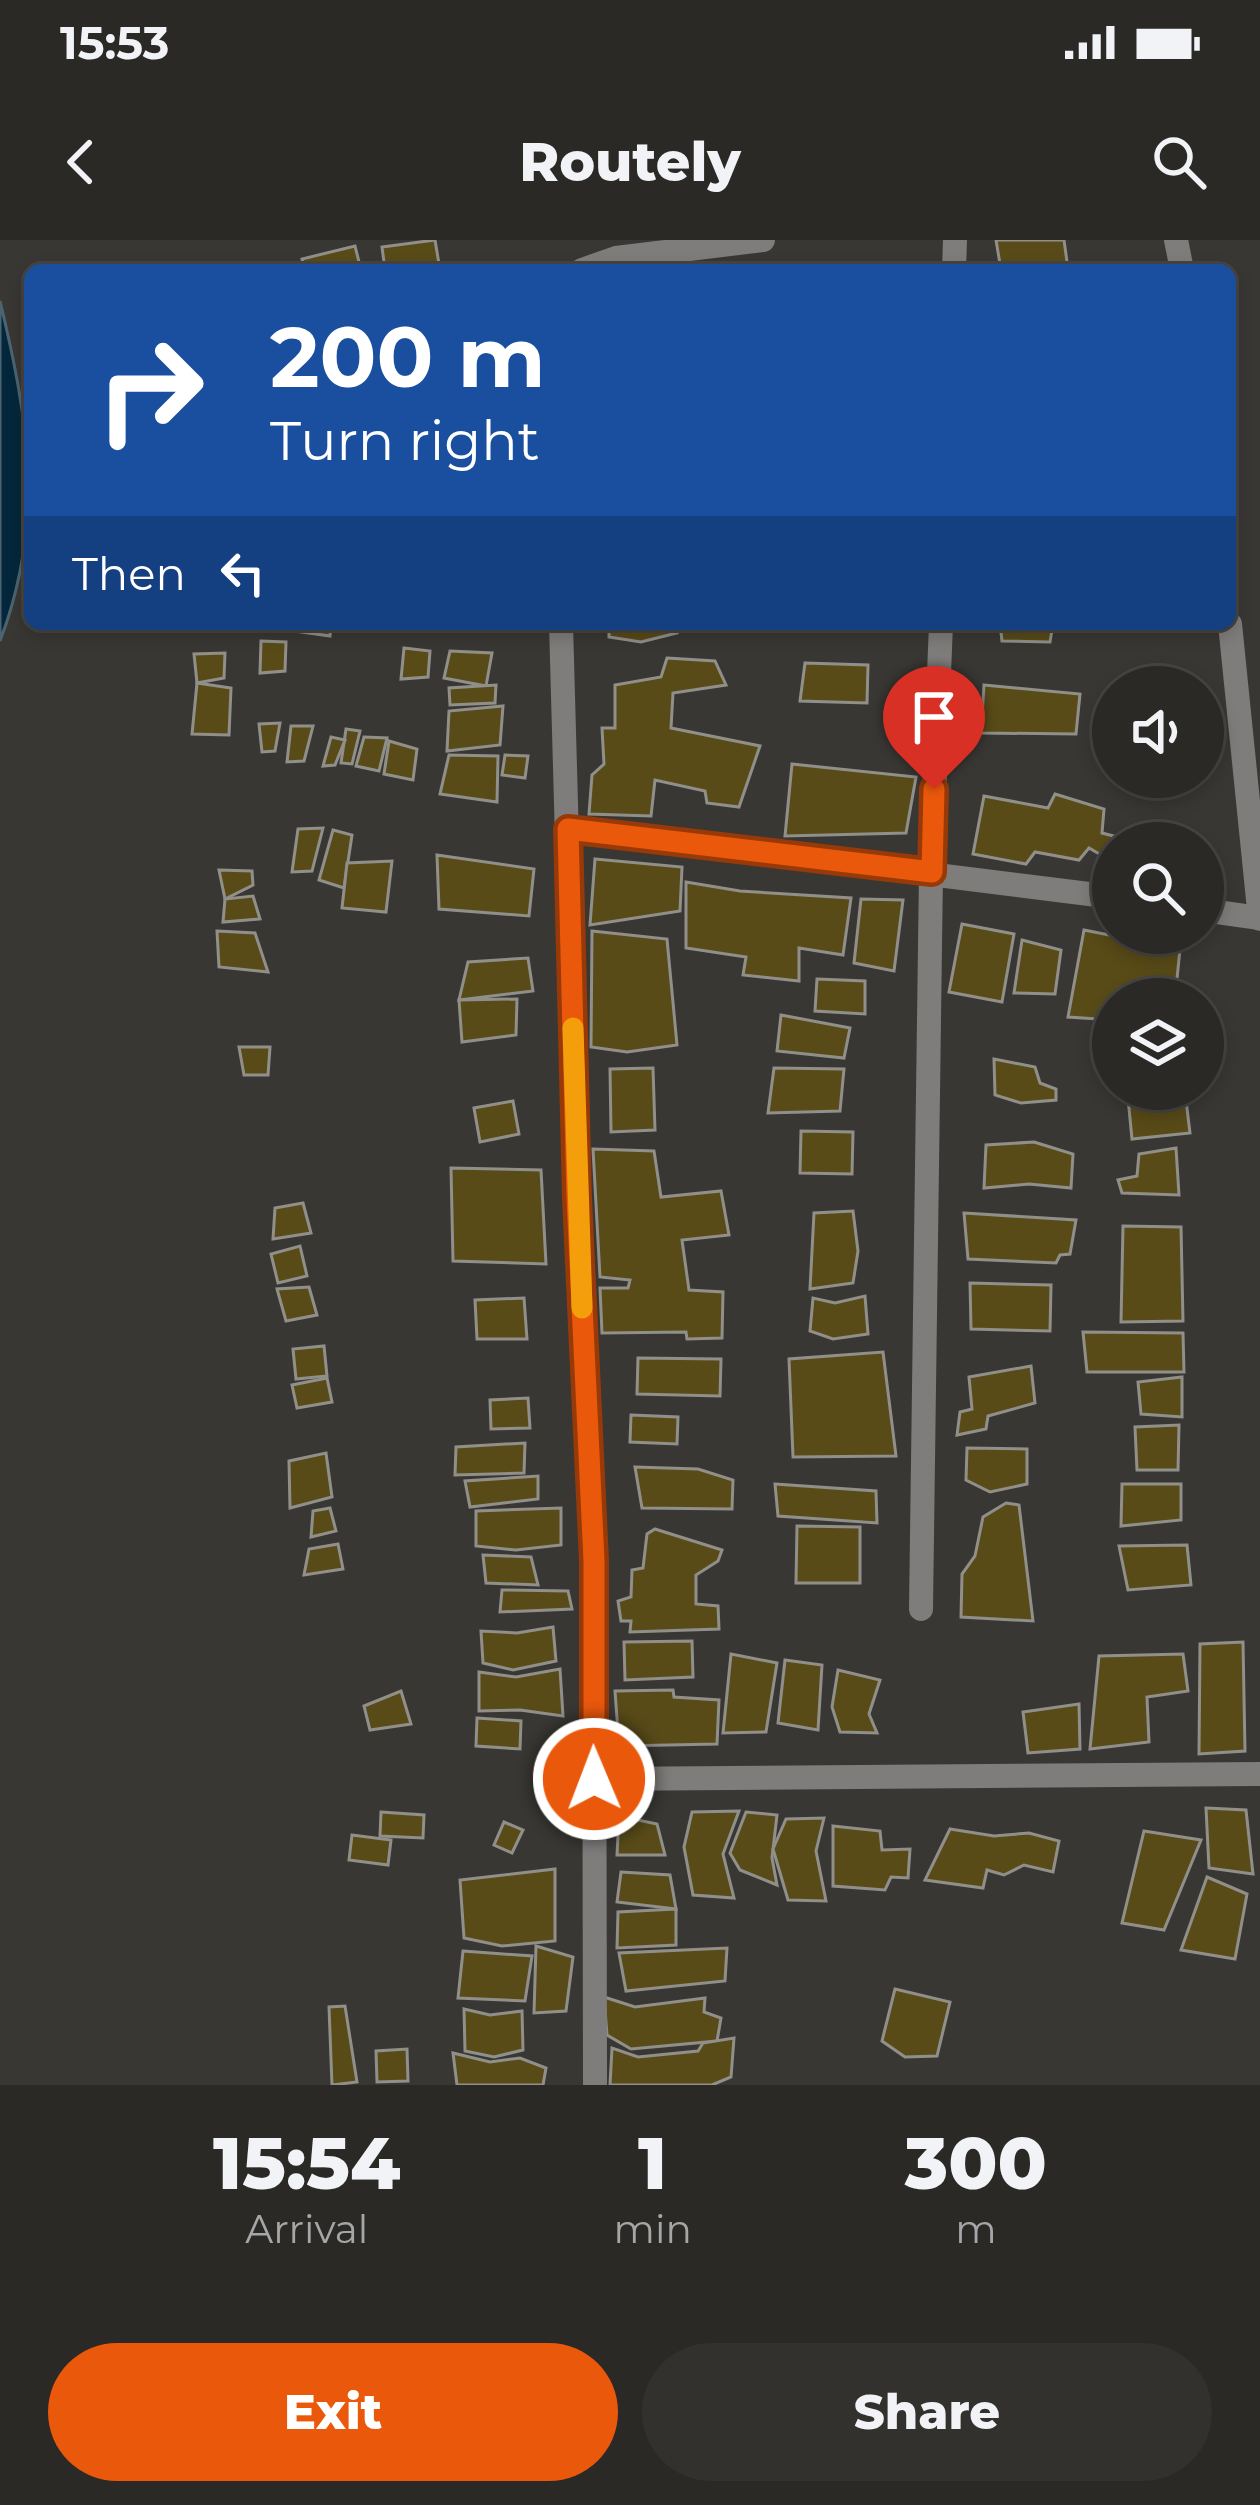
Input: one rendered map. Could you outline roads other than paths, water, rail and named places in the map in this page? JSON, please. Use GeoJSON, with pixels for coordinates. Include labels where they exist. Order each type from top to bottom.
{"type":"FeatureCollection","features":[{"type":"Feature","properties":{"kind":"street"},"geometry":{"type":"LineString","coordinates":[[599,264],[764,240]]}},
{"type":"Feature","properties":{"kind":"street"},"geometry":{"type":"LineString","coordinates":[[561,630],[577,1198],[594,1561],[596,2085]]}},
{"type":"Feature","properties":{"kind":"street"},"geometry":{"type":"LineString","coordinates":[[921,1609],[932,872],[941,630]]}},
{"type":"Feature","properties":{"kind":"street"},"geometry":{"type":"LineString","coordinates":[[1224,913],[1260,919],[1231,630]]}},
{"type":"Feature","properties":{"kind":"street"},"geometry":{"type":"LineString","coordinates":[[568,829],[1092,894]]}},
{"type":"Feature","properties":{"kind":"street"},"geometry":{"type":"LineString","coordinates":[[594,1779],[1260,1774]]}},
{"type":"Feature","properties":{"kind":"water"},"geometry":{"type":"Polygon","coordinates":[[[0,301],[24,423],[24,544],[0,641],[0,301]]]}}]}
